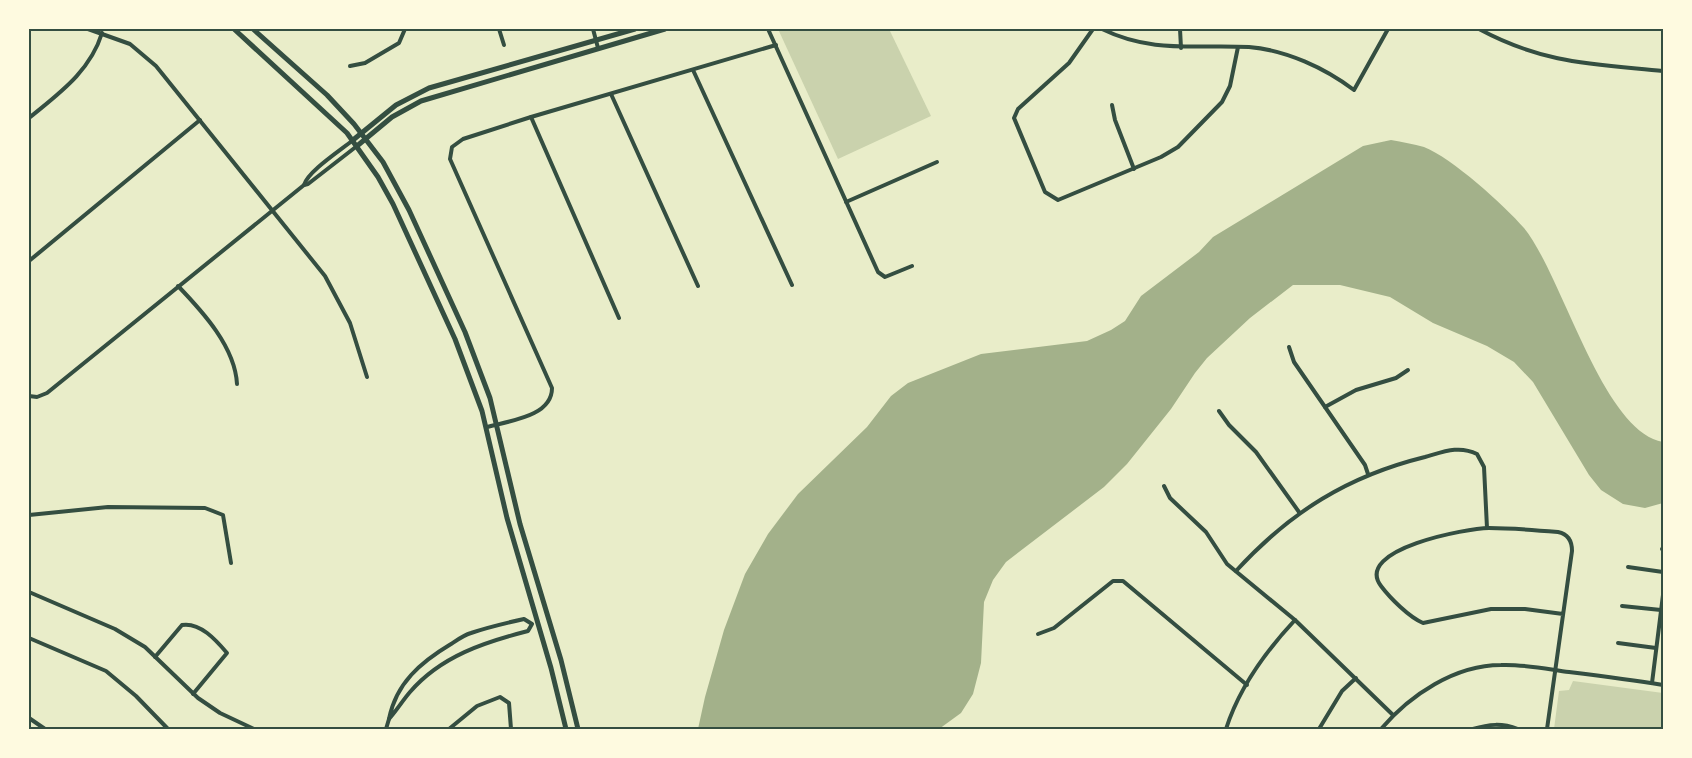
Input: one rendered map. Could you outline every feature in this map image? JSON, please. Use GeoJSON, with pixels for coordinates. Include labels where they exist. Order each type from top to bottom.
{"type":"FeatureCollection","features":[{"type":"Feature","properties":{"kind":"main road"},"geometry":{"type":"LineString","coordinates":[[234,29],[327,112],[357,146],[378,177],[412,245],[465,363],[487,427],[507,518],[551,668],[566,729]]}},
{"type":"Feature","properties":{"kind":"main road"},"geometry":{"type":"LineString","coordinates":[[253,29],[341,109],[361,132],[395,183],[408,210],[472,349],[498,424],[520,524],[561,660],[578,729]]}},
{"type":"Feature","properties":{"kind":"main road"},"geometry":{"type":"LineString","coordinates":[[352,140],[396,106],[429,88],[635,29]]}},
{"type":"Feature","properties":{"kind":"main road"},"geometry":{"type":"LineString","coordinates":[[357,146],[392,117],[421,100],[665,29]]}},
{"type":"Feature","properties":{"kind":"street"},"geometry":{"type":"LineString","coordinates":[[88,29],[130,44],[169,80],[310,256],[337,295],[359,348],[367,378]]}},
{"type":"Feature","properties":{"kind":"street"},"geometry":{"type":"LineString","coordinates":[[350,66],[364,63],[399,43],[405,29]]}},
{"type":"Feature","properties":{"kind":"street"},"geometry":{"type":"LineString","coordinates":[[499,29],[504,46]]}},
{"type":"Feature","properties":{"kind":"street"},"geometry":{"type":"LineString","coordinates":[[593,29],[598,48]]}},
{"type":"Feature","properties":{"kind":"street"},"geometry":{"type":"LineString","coordinates":[[768,29],[878,272],[885,277],[912,266]]}},
{"type":"Feature","properties":{"kind":"street"},"geometry":{"type":"LineString","coordinates":[[1093,29],[1069,63],[1018,110],[1014,118],[1045,192],[1054,199],[1062,199],[1178,147],[1212,113],[1230,86],[1238,47]]}},
{"type":"Feature","properties":{"kind":"street"},"geometry":{"type":"LineString","coordinates":[[1102,29],[1142,43],[1181,48],[1251,47],[1292,57],[1318,68],[1354,90],[1388,29]]}},
{"type":"Feature","properties":{"kind":"street"},"geometry":{"type":"LineString","coordinates":[[1180,29],[1181,48]]}},
{"type":"Feature","properties":{"kind":"street"},"geometry":{"type":"LineString","coordinates":[[1479,29],[1529,52],[1563,61],[1663,72]]}},
{"type":"Feature","properties":{"kind":"street"},"geometry":{"type":"LineString","coordinates":[[29,118],[80,74],[94,54],[102,34]]}},
{"type":"Feature","properties":{"kind":"street"},"geometry":{"type":"LineString","coordinates":[[487,427],[527,416],[544,407],[552,396],[552,388],[450,155],[452,147],[456,143],[530,118],[776,45]]}},
{"type":"Feature","properties":{"kind":"street"},"geometry":{"type":"LineString","coordinates":[[693,70],[792,285]]}},
{"type":"Feature","properties":{"kind":"street"},"geometry":{"type":"LineString","coordinates":[[611,94],[698,286]]}},
{"type":"Feature","properties":{"kind":"street"},"geometry":{"type":"LineString","coordinates":[[1112,105],[1114,120],[1134,168]]}},
{"type":"Feature","properties":{"kind":"street"},"geometry":{"type":"LineString","coordinates":[[530,118],[619,318]]}},
{"type":"Feature","properties":{"kind":"street"},"geometry":{"type":"LineString","coordinates":[[29,261],[200,120]]}},
{"type":"Feature","properties":{"kind":"street"},"geometry":{"type":"LineString","coordinates":[[304,185],[305,180],[352,140]]}},
{"type":"Feature","properties":{"kind":"street"},"geometry":{"type":"LineString","coordinates":[[29,396],[37,397],[47,393],[304,185],[308,184],[357,146]]}},
{"type":"Feature","properties":{"kind":"street"},"geometry":{"type":"LineString","coordinates":[[846,202],[937,162]]}},
{"type":"Feature","properties":{"kind":"street"},"geometry":{"type":"LineString","coordinates":[[178,286],[224,344],[233,362],[237,384]]}},
{"type":"Feature","properties":{"kind":"street"},"geometry":{"type":"LineString","coordinates":[[1289,347],[1294,362],[1366,466],[1368,474]]}},
{"type":"Feature","properties":{"kind":"street"},"geometry":{"type":"LineString","coordinates":[[1325,407],[1356,390],[1396,378],[1408,370]]}},
{"type":"Feature","properties":{"kind":"street"},"geometry":{"type":"LineString","coordinates":[[1219,411],[1229,425],[1256,452],[1300,512]]}},
{"type":"Feature","properties":{"kind":"street"},"geometry":{"type":"LineString","coordinates":[[1236,571],[1273,534],[1300,512],[1368,474],[1461,448],[1477,454],[1484,467],[1487,528]]}},
{"type":"Feature","properties":{"kind":"street"},"geometry":{"type":"LineString","coordinates":[[1164,486],[1170,498],[1197,521],[1220,554],[1236,571],[1296,620],[1393,715]]}},
{"type":"Feature","properties":{"kind":"street"},"geometry":{"type":"LineString","coordinates":[[29,515],[108,507],[205,508],[223,515],[231,563]]}},
{"type":"Feature","properties":{"kind":"street"},"geometry":{"type":"LineString","coordinates":[[1547,729],[1572,551],[1572,543],[1568,537],[1558,532],[1487,528],[1417,543],[1388,556],[1377,567],[1377,578],[1381,587],[1413,617],[1424,623],[1491,609],[1525,609],[1563,614]]}},
{"type":"Feature","properties":{"kind":"street"},"geometry":{"type":"LineString","coordinates":[[1628,567],[1663,572]]}},
{"type":"Feature","properties":{"kind":"street"},"geometry":{"type":"LineString","coordinates":[[1038,634],[1054,628],[1112,582],[1123,581],[1247,685]]}},
{"type":"Feature","properties":{"kind":"street"},"geometry":{"type":"LineString","coordinates":[[29,592],[115,629],[145,647],[193,694],[220,714],[254,729]]}},
{"type":"Feature","properties":{"kind":"street"},"geometry":{"type":"LineString","coordinates":[[1652,683],[1663,595]]}},
{"type":"Feature","properties":{"kind":"street"},"geometry":{"type":"LineString","coordinates":[[1622,606],[1661,610]]}},
{"type":"Feature","properties":{"kind":"street"},"geometry":{"type":"LineString","coordinates":[[386,729],[392,704],[402,685],[433,654],[469,633],[524,619],[532,624],[528,631],[474,646],[442,665],[410,692],[389,719]]}},
{"type":"Feature","properties":{"kind":"street"},"geometry":{"type":"LineString","coordinates":[[1226,729],[1247,685],[1266,654],[1296,620]]}},
{"type":"Feature","properties":{"kind":"street"},"geometry":{"type":"LineString","coordinates":[[156,657],[182,625],[197,627],[215,640],[227,653],[193,694]]}},
{"type":"Feature","properties":{"kind":"street"},"geometry":{"type":"LineString","coordinates":[[29,638],[106,671],[136,696],[168,729]]}},
{"type":"Feature","properties":{"kind":"street"},"geometry":{"type":"LineString","coordinates":[[1618,643],[1656,648]]}},
{"type":"Feature","properties":{"kind":"street"},"geometry":{"type":"LineString","coordinates":[[1381,729],[1393,715],[1429,688],[1464,672],[1499,665],[1520,665],[1663,685]]}},
{"type":"Feature","properties":{"kind":"street"},"geometry":{"type":"LineString","coordinates":[[1318,729],[1342,691],[1356,678]]}},
{"type":"Feature","properties":{"kind":"street"},"geometry":{"type":"LineString","coordinates":[[449,729],[477,706],[500,697],[509,703],[511,729]]}},
{"type":"Feature","properties":{"kind":"street"},"geometry":{"type":"LineString","coordinates":[[29,718],[45,729]]}},
{"type":"Feature","properties":{"kind":"street"},"geometry":{"type":"LineString","coordinates":[[1473,729],[1490,724],[1506,724],[1518,729]]}},
{"type":"Feature","properties":{"kind":"shaded area"},"geometry":{"type":"Polygon","coordinates":[[[778,29],[889,29],[931,116],[838,159],[778,29]]]}},
{"type":"Feature","properties":{"kind":"shaded area"},"geometry":{"type":"Polygon","coordinates":[[[1391,140],[1424,147],[1449,161],[1491,195],[1524,228],[1554,280],[1602,382],[1621,411],[1641,432],[1663,442],[1663,503],[1645,508],[1623,504],[1601,490],[1589,475],[1533,382],[1514,362],[1487,346],[1433,323],[1390,297],[1340,285],[1293,285],[1250,318],[1207,358],[1171,409],[1127,464],[1104,487],[1006,562],[993,580],[984,602],[981,663],[973,694],[961,713],[939,729],[698,729],[724,630],[745,574],[768,534],[798,494],[867,427],[891,396],[908,383],[981,354],[1087,341],[1111,330],[1125,321],[1141,296],[1199,252],[1213,237],[1363,146],[1391,140]]]}},
{"type":"Feature","properties":{"kind":"shaded area"},"geometry":{"type":"Polygon","coordinates":[[[1573,681],[1663,693],[1663,729],[1554,729],[1559,691],[1569,690],[1573,681]]]}}]}
